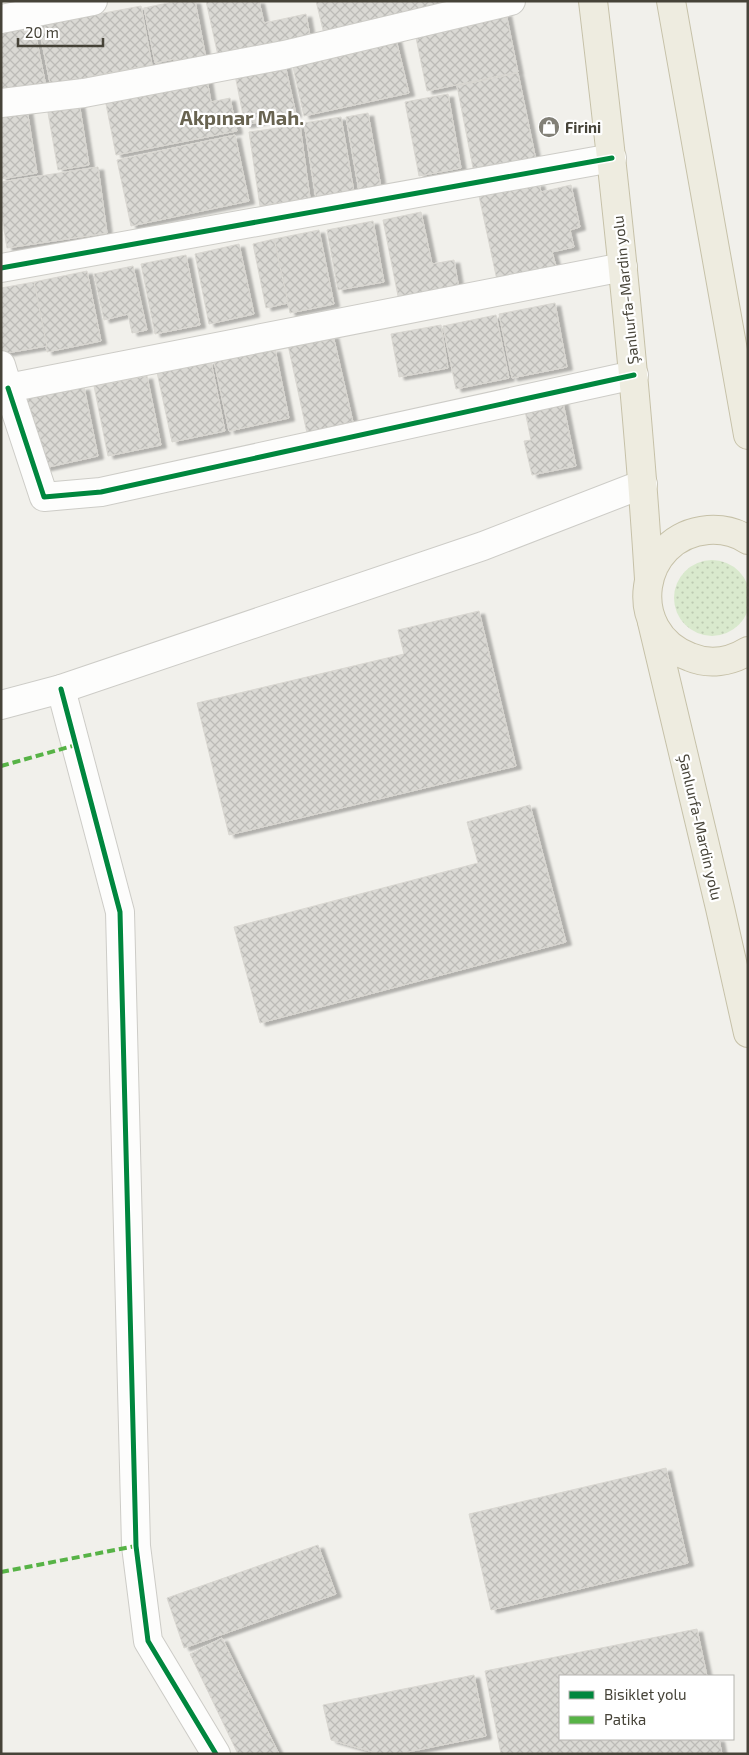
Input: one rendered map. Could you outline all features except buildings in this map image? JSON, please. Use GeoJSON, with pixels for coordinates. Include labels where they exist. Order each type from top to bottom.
{"type":"FeatureCollection","features":[{"type":"Feature","properties":{"kind":"highway","name":"Şanlıurfa-Mardin yolu"},"geometry":{"type":"LineString","coordinates":[[593,1],[612,158],[634,375],[643,484],[648,579],[646,601],[748,1033]]}},
{"type":"Feature","properties":{"kind":"highway"},"geometry":{"type":"LineString","coordinates":[[671,1],[748,436]]}},
{"type":"Feature","properties":{"kind":"highway"},"geometry":{"type":"LineString","coordinates":[[648,579],[658,558],[674,541],[695,531],[718,529],[740,535],[748,540]]}},
{"type":"Feature","properties":{"kind":"highway"},"geometry":{"type":"LineString","coordinates":[[652,622],[663,640],[679,653],[698,661],[719,662],[739,657],[748,651]]}},
{"type":"Feature","properties":{"kind":"street"},"geometry":{"type":"LineString","coordinates":[[1,19],[94,1]]}},
{"type":"Feature","properties":{"kind":"street"},"geometry":{"type":"LineString","coordinates":[[1,103],[84,92],[284,54],[511,1]]}},
{"type":"Feature","properties":{"kind":"street"},"geometry":{"type":"LineString","coordinates":[[1,268],[612,158]]}},
{"type":"Feature","properties":{"kind":"street"},"geometry":{"type":"LineString","coordinates":[[623,267],[5,376],[44,496],[101,492],[634,375]]}},
{"type":"Feature","properties":{"kind":"street"},"geometry":{"type":"LineString","coordinates":[[1,704],[61,689],[483,546],[643,484]]}},
{"type":"Feature","properties":{"kind":"street"},"geometry":{"type":"LineString","coordinates":[[61,689],[120,912],[136,1546],[148,1640],[216,1754]]}},
{"type":"Feature","properties":{"kind":"green space"},"geometry":{"type":"Polygon","coordinates":[[[712,560],[726,563],[739,571],[747,584],[750,598],[747,612],[739,625],[726,633],[712,636],[698,633],[685,625],[677,612],[674,598],[677,584],[685,571],[698,563],[712,560]]]}},
{"type":"Feature","properties":{"kind":"marked path"},"geometry":{"type":"LineString","coordinates":[[1,766],[76,745]]}},
{"type":"Feature","properties":{"kind":"marked path"},"geometry":{"type":"LineString","coordinates":[[1,1572],[136,1546]]}},
{"type":"Feature","properties":{"kind":"cycle path"},"geometry":{"type":"LineString","coordinates":[[1,268],[612,158]]}},
{"type":"Feature","properties":{"kind":"cycle path"},"geometry":{"type":"LineString","coordinates":[[8,388],[44,497],[101,492],[634,375]]}},
{"type":"Feature","properties":{"kind":"cycle path"},"geometry":{"type":"LineString","coordinates":[[61,689],[120,912],[136,1546],[148,1641],[216,1754]]}},
{"type":"Feature","properties":{"kind":"place","name":"Firini"},"geometry":{"type":"Point","coordinates":[549,127]}},
{"type":"Feature","properties":{"kind":"district","name":"Akpınar Mah."},"geometry":{"type":"Point","coordinates":[242,117]}}]}
